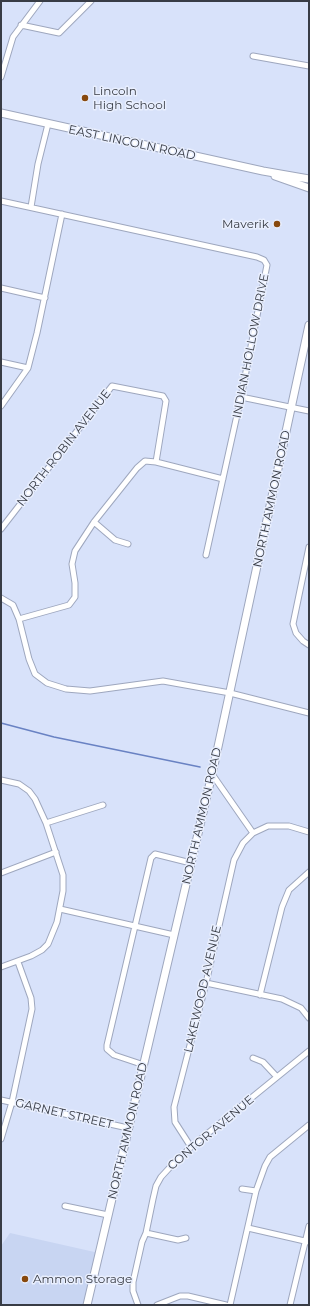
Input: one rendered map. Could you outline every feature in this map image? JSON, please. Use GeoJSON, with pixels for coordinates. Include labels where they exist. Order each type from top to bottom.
{"type":"FeatureCollection","features":[{"type":"Feature","properties":{"kind":"main road","name":"EAST LINCOLN ROAD"},"geometry":{"type":"LineString","coordinates":[[1,114],[263,171],[309,179]]}},
{"type":"Feature","properties":{"kind":"main road","name":"EAST LINCOLN ROAD"},"geometry":{"type":"LineString","coordinates":[[263,171],[309,188]]}},
{"type":"Feature","properties":{"kind":"main road","name":"NORTH AMMON ROAD"},"geometry":{"type":"LineString","coordinates":[[87,1305],[212,774],[309,328]]}},
{"type":"Feature","properties":{"kind":"street"},"geometry":{"type":"LineString","coordinates":[[1,77],[13,37],[40,1]]}},
{"type":"Feature","properties":{"kind":"street"},"geometry":{"type":"LineString","coordinates":[[21,25],[59,33],[91,1]]}},
{"type":"Feature","properties":{"kind":"street"},"geometry":{"type":"LineString","coordinates":[[254,56],[309,66]]}},
{"type":"Feature","properties":{"kind":"street"},"geometry":{"type":"LineString","coordinates":[[31,207],[38,164],[48,124]]}},
{"type":"Feature","properties":{"kind":"street","name":"INDIAN HOLLOW DRIVE"},"geometry":{"type":"LineString","coordinates":[[1,201],[258,257],[264,260],[267,265],[267,272],[241,397],[206,555]]}},
{"type":"Feature","properties":{"kind":"street"},"geometry":{"type":"LineString","coordinates":[[1,406],[28,368],[62,214]]}},
{"type":"Feature","properties":{"kind":"street"},"geometry":{"type":"LineString","coordinates":[[1,288],[44,298]]}},
{"type":"Feature","properties":{"kind":"street"},"geometry":{"type":"LineString","coordinates":[[1,362],[28,368]]}},
{"type":"Feature","properties":{"kind":"street","name":"NORTH ROBIN AVENUE"},"geometry":{"type":"LineString","coordinates":[[1,529],[112,386],[163,396],[166,401],[156,462]]}},
{"type":"Feature","properties":{"kind":"street"},"geometry":{"type":"LineString","coordinates":[[241,397],[309,411]]}},
{"type":"Feature","properties":{"kind":"street"},"geometry":{"type":"LineString","coordinates":[[20,619],[69,605],[75,597],[75,583],[72,564],[75,551],[94,522],[137,468],[145,461],[156,462],[223,479]]}},
{"type":"Feature","properties":{"kind":"street"},"geometry":{"type":"LineString","coordinates":[[94,522],[115,540],[128,544]]}},
{"type":"Feature","properties":{"kind":"street"},"geometry":{"type":"LineString","coordinates":[[309,547],[293,624],[296,633],[303,642],[309,645]]}},
{"type":"Feature","properties":{"kind":"street"},"geometry":{"type":"LineString","coordinates":[[1,598],[13,605],[20,619],[29,659],[35,674],[47,683],[66,689],[90,691],[164,681],[230,694],[309,713]]}},
{"type":"Feature","properties":{"kind":"street"},"geometry":{"type":"LineString","coordinates":[[212,774],[253,833],[276,825],[289,826],[309,832]]}},
{"type":"Feature","properties":{"kind":"street"},"geometry":{"type":"LineString","coordinates":[[1,780],[19,784],[35,799],[46,824],[63,875],[63,891],[60,909],[53,935],[48,944],[42,950],[18,962],[1,967]]}},
{"type":"Feature","properties":{"kind":"street"},"geometry":{"type":"LineString","coordinates":[[46,824],[103,805]]}},
{"type":"Feature","properties":{"kind":"street","name":"LAKEWOOD AVENUE"},"geometry":{"type":"LineString","coordinates":[[191,1147],[175,1122],[174,1107],[206,983],[234,860],[244,843],[253,833]]}},
{"type":"Feature","properties":{"kind":"street"},"geometry":{"type":"LineString","coordinates":[[1,873],[56,852]]}},
{"type":"Feature","properties":{"kind":"street"},"geometry":{"type":"LineString","coordinates":[[144,1065],[114,1055],[107,1049],[107,1045],[151,858],[155,854],[191,863]]}},
{"type":"Feature","properties":{"kind":"street"},"geometry":{"type":"LineString","coordinates":[[260,995],[282,906],[289,890],[309,872]]}},
{"type":"Feature","properties":{"kind":"street"},"geometry":{"type":"LineString","coordinates":[[60,909],[174,935]]}},
{"type":"Feature","properties":{"kind":"street"},"geometry":{"type":"LineString","coordinates":[[1,1139],[12,1102],[32,1009],[31,998],[18,962]]}},
{"type":"Feature","properties":{"kind":"street"},"geometry":{"type":"LineString","coordinates":[[206,983],[294,1003],[301,1008],[309,1018]]}},
{"type":"Feature","properties":{"kind":"street","name":"CONTOR AVENUE"},"geometry":{"type":"LineString","coordinates":[[138,1305],[134,1299],[133,1282],[142,1242],[146,1233],[156,1186],[173,1164],[191,1147],[309,1051]]}},
{"type":"Feature","properties":{"kind":"street"},"geometry":{"type":"LineString","coordinates":[[252,1058],[263,1062],[277,1077]]}},
{"type":"Feature","properties":{"kind":"street","name":"GARNET STREET"},"geometry":{"type":"LineString","coordinates":[[1,1100],[128,1128]]}},
{"type":"Feature","properties":{"kind":"street"},"geometry":{"type":"LineString","coordinates":[[230,1305],[256,1191],[270,1157],[309,1125]]}},
{"type":"Feature","properties":{"kind":"street"},"geometry":{"type":"LineString","coordinates":[[242,1189],[256,1191]]}},
{"type":"Feature","properties":{"kind":"street"},"geometry":{"type":"LineString","coordinates":[[65,1206],[108,1215]]}},
{"type":"Feature","properties":{"kind":"street"},"geometry":{"type":"LineString","coordinates":[[290,1305],[307,1242],[309,1226]]}},
{"type":"Feature","properties":{"kind":"street"},"geometry":{"type":"LineString","coordinates":[[248,1228],[307,1242]]}},
{"type":"Feature","properties":{"kind":"street"},"geometry":{"type":"LineString","coordinates":[[146,1233],[178,1240],[186,1238]]}},
{"type":"Feature","properties":{"kind":"street"},"geometry":{"type":"LineString","coordinates":[[157,1305],[165,1301],[184,1296],[226,1305]]}},
{"type":"Feature","properties":{"kind":"shaded area"},"geometry":{"type":"Polygon","coordinates":[[[10,1233],[99,1253],[87,1305],[1,1305],[1,1246],[10,1233]]]}},
{"type":"Feature","properties":{"kind":"waterway"},"geometry":{"type":"LineString","coordinates":[[1,723],[54,737],[200,767]]}},
{"type":"Feature","properties":{"kind":"place","name":"Lincoln High School"},"geometry":{"type":"Point","coordinates":[85,98]}},
{"type":"Feature","properties":{"kind":"place","name":"Maverik"},"geometry":{"type":"Point","coordinates":[277,224]}},
{"type":"Feature","properties":{"kind":"place","name":"Ammon Storage"},"geometry":{"type":"Point","coordinates":[25,1279]}}]}
